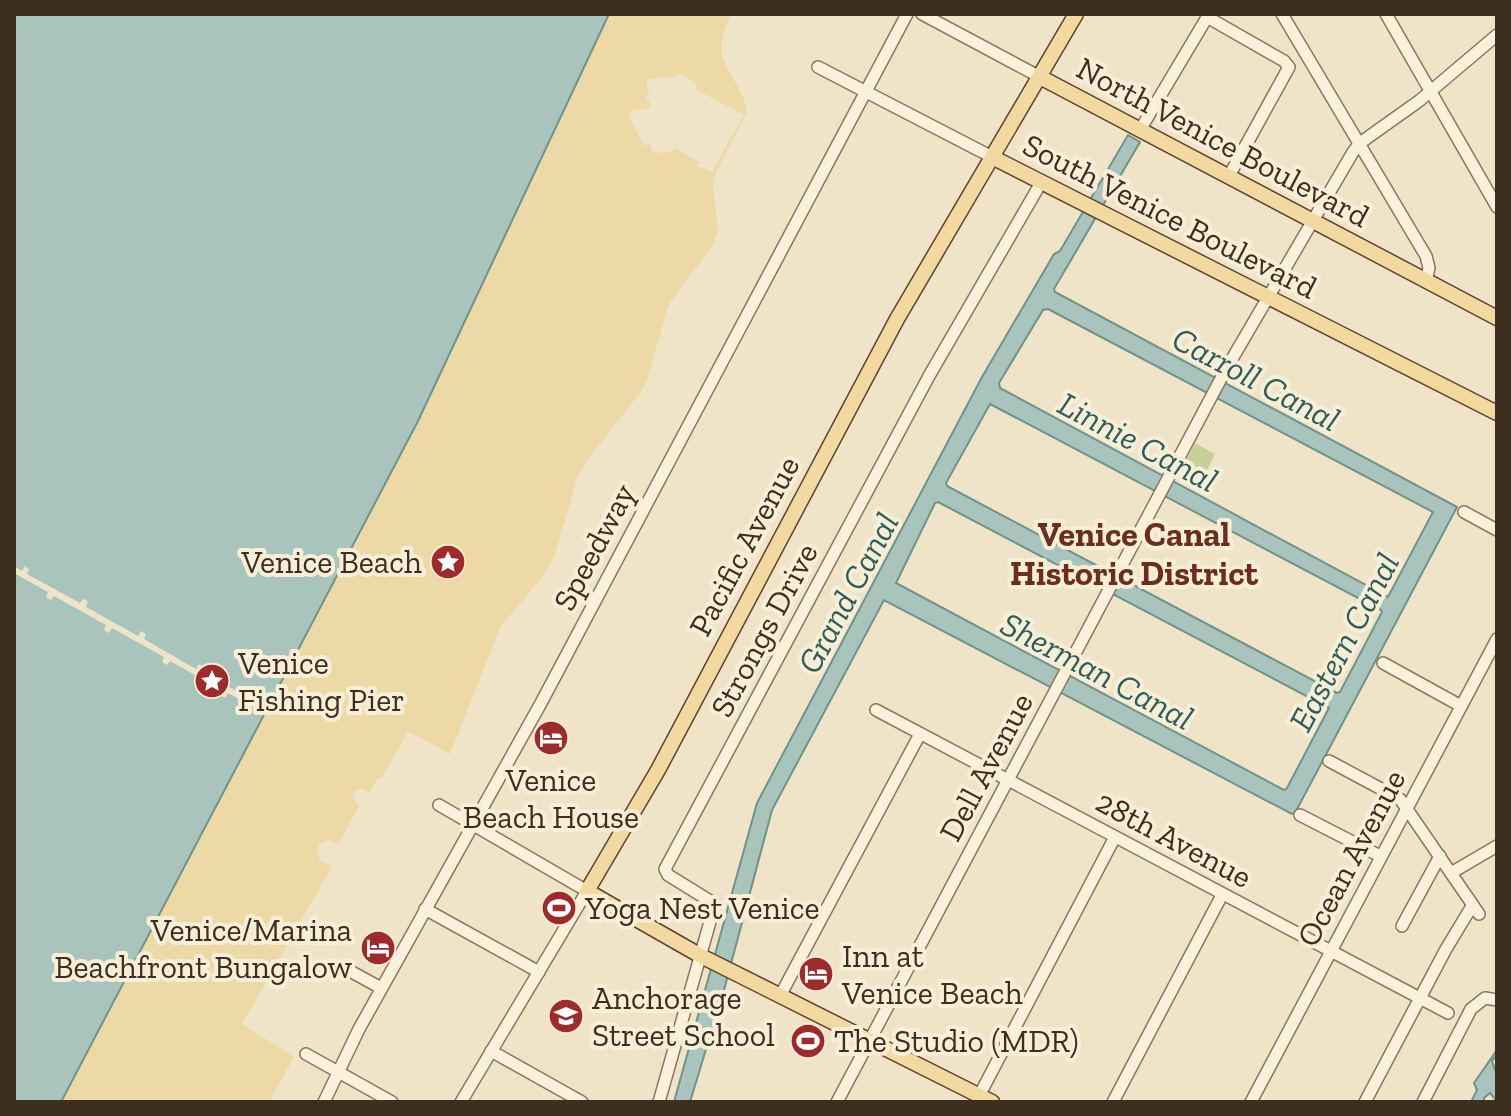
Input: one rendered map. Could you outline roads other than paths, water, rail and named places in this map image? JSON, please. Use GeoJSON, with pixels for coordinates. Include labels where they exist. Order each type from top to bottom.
{"type":"FeatureCollection","features":[{"type":"Feature","properties":{"kind":"main road","name":"Pacific Avenue"},"geometry":{"type":"LineString","coordinates":[[587,891],[658,770],[897,319],[1076,14]]}},
{"type":"Feature","properties":{"kind":"main road","name":"North Venice Boulevard"},"geometry":{"type":"LineString","coordinates":[[1040,77],[1497,318]]}},
{"type":"Feature","properties":{"kind":"main road","name":"South Venice Boulevard"},"geometry":{"type":"LineString","coordinates":[[992,157],[1497,413]]}},
{"type":"Feature","properties":{"kind":"main road"},"geometry":{"type":"LineString","coordinates":[[587,891],[705,958],[986,1099]]}},
{"type":"Feature","properties":{"kind":"street","name":"Speedway"},"geometry":{"type":"LineString","coordinates":[[324,1102],[381,988],[628,541],[907,14]]}},
{"type":"Feature","properties":{"kind":"street","name":"North Venice Boulevard"},"geometry":{"type":"LineString","coordinates":[[922,14],[1040,77]]}},
{"type":"Feature","properties":{"kind":"street"},"geometry":{"type":"LineString","coordinates":[[1282,14],[1419,245],[1428,262],[1426,281]]}},
{"type":"Feature","properties":{"kind":"street"},"geometry":{"type":"LineString","coordinates":[[1386,14],[1497,207]]}},
{"type":"Feature","properties":{"kind":"street"},"geometry":{"type":"LineString","coordinates":[[1140,130],[1208,16],[1284,61],[1289,67],[1229,176]]}},
{"type":"Feature","properties":{"kind":"street"},"geometry":{"type":"LineString","coordinates":[[1360,143],[1386,127],[1497,35]]}},
{"type":"Feature","properties":{"kind":"street","name":"South Venice Boulevard"},"geometry":{"type":"LineString","coordinates":[[818,67],[992,157]]}},
{"type":"Feature","properties":{"kind":"street","name":"Dell Avenue"},"geometry":{"type":"LineString","coordinates":[[837,1102],[1210,399],[1360,143]]}},
{"type":"Feature","properties":{"kind":"street","name":"Strongs Drive"},"geometry":{"type":"LineString","coordinates":[[659,1102],[705,958],[715,904],[668,875],[665,869],[929,376],[1042,181]]}},
{"type":"Feature","properties":{"kind":"street"},"geometry":{"type":"LineString","coordinates":[[1408,272],[1418,261],[1419,245]]}},
{"type":"Feature","properties":{"kind":"street"},"geometry":{"type":"LineString","coordinates":[[1464,512],[1497,530]]}},
{"type":"Feature","properties":{"kind":"street","name":"Ocean Avenue"},"geometry":{"type":"LineString","coordinates":[[1251,1102],[1497,639]]}},
{"type":"Feature","properties":{"kind":"street"},"geometry":{"type":"LineString","coordinates":[[1383,663],[1461,706]]}},
{"type":"Feature","properties":{"kind":"street","name":"28th Avenue"},"geometry":{"type":"LineString","coordinates":[[876,710],[1448,1013]]}},
{"type":"Feature","properties":{"kind":"street"},"geometry":{"type":"LineString","coordinates":[[780,996],[920,734]]}},
{"type":"Feature","properties":{"kind":"street"},"geometry":{"type":"LineString","coordinates":[[1329,761],[1400,799],[1475,910],[1420,998],[1365,1102]]}},
{"type":"Feature","properties":{"kind":"street"},"geometry":{"type":"LineString","coordinates":[[439,805],[587,891]]}},
{"type":"Feature","properties":{"kind":"street"},"geometry":{"type":"LineString","coordinates":[[1300,815],[1380,856]]}},
{"type":"Feature","properties":{"kind":"street"},"geometry":{"type":"LineString","coordinates":[[986,1099],[1115,837]]}},
{"type":"Feature","properties":{"kind":"street"},"geometry":{"type":"LineString","coordinates":[[1451,873],[1497,846]]}},
{"type":"Feature","properties":{"kind":"street"},"geometry":{"type":"LineString","coordinates":[[1402,926],[1440,856]]}},
{"type":"Feature","properties":{"kind":"street","name":"Pacific Avenue"},"geometry":{"type":"LineString","coordinates":[[461,1102],[587,891]]}},
{"type":"Feature","properties":{"kind":"street"},"geometry":{"type":"LineString","coordinates":[[1113,1102],[1222,895]]}},
{"type":"Feature","properties":{"kind":"street"},"geometry":{"type":"LineString","coordinates":[[425,909],[539,972]]}},
{"type":"Feature","properties":{"kind":"street"},"geometry":{"type":"LineString","coordinates":[[350,971],[381,988]]}},
{"type":"Feature","properties":{"kind":"street"},"geometry":{"type":"LineString","coordinates":[[1423,1102],[1471,1009],[1485,998],[1497,1000]]}},
{"type":"Feature","properties":{"kind":"street"},"geometry":{"type":"LineString","coordinates":[[491,1051],[582,1102]]}},
{"type":"Feature","properties":{"kind":"street"},"geometry":{"type":"LineString","coordinates":[[306,1054],[392,1102]]}},
{"type":"Feature","properties":{"kind":"water"},"geometry":{"type":"Polygon","coordinates":[[[14,14],[609,14],[418,421],[61,1102],[14,1102],[14,14]]]}},
{"type":"Feature","properties":{"kind":"water"},"geometry":{"type":"Polygon","coordinates":[[[1128,135],[1140,142],[1055,292],[1457,507],[1292,814],[884,600],[772,810],[724,990],[690,1102],[674,1102],[757,803],[982,377],[1054,254],[1060,251],[1128,135]],[[1048,309],[1043,310],[999,383],[1000,388],[1388,597],[1433,512],[1048,309]],[[990,404],[946,483],[1337,693],[1382,612],[990,404]],[[935,503],[896,583],[1284,790],[1287,788],[1329,708],[935,503]]]}},
{"type":"Feature","properties":{"kind":"water"},"geometry":{"type":"Polygon","coordinates":[[[1497,1050],[1492,1061],[1497,1075],[1497,1102],[1490,1093],[1484,1102],[1471,1102],[1477,1090],[1474,1083],[1497,1050]]]}},
{"type":"Feature","properties":{"kind":"place","name":"Venice Beach"},"geometry":{"type":"Point","coordinates":[448,562]}},
{"type":"Feature","properties":{"kind":"place","name":"Venice Fishing Pier"},"geometry":{"type":"Point","coordinates":[212,681]}},
{"type":"Feature","properties":{"kind":"place","name":"Venice Beach House"},"geometry":{"type":"Point","coordinates":[551,738]}},
{"type":"Feature","properties":{"kind":"place","name":"Yoga Nest Venice"},"geometry":{"type":"Point","coordinates":[559,908]}},
{"type":"Feature","properties":{"kind":"place","name":"Venice/Marina Beachfront Bungalow"},"geometry":{"type":"Point","coordinates":[378,948]}},
{"type":"Feature","properties":{"kind":"place","name":"Inn at Venice Beach"},"geometry":{"type":"Point","coordinates":[816,974]}},
{"type":"Feature","properties":{"kind":"place","name":"Anchorage Street School"},"geometry":{"type":"Point","coordinates":[566,1016]}},
{"type":"Feature","properties":{"kind":"place","name":"The Studio (MDR)"},"geometry":{"type":"Point","coordinates":[808,1041]}},
{"type":"Feature","properties":{"kind":"district","name":"Venice Canal Historic District"},"geometry":{"type":"Point","coordinates":[1134,554]}},
{"type":"Feature","properties":{"kind":"water label","name":"Carroll Canal"},"geometry":{"type":"Point","coordinates":[1256,379]}},
{"type":"Feature","properties":{"kind":"water label","name":"Linnie Canal"},"geometry":{"type":"Point","coordinates":[1138,442]}},
{"type":"Feature","properties":{"kind":"water label","name":"Grand Canal"},"geometry":{"type":"Point","coordinates":[848,593]}},
{"type":"Feature","properties":{"kind":"water label","name":"Eastern Canal"},"geometry":{"type":"Point","coordinates":[1344,642]}},
{"type":"Feature","properties":{"kind":"water label","name":"Sherman Canal"},"geometry":{"type":"Point","coordinates":[1097,671]}}]}
